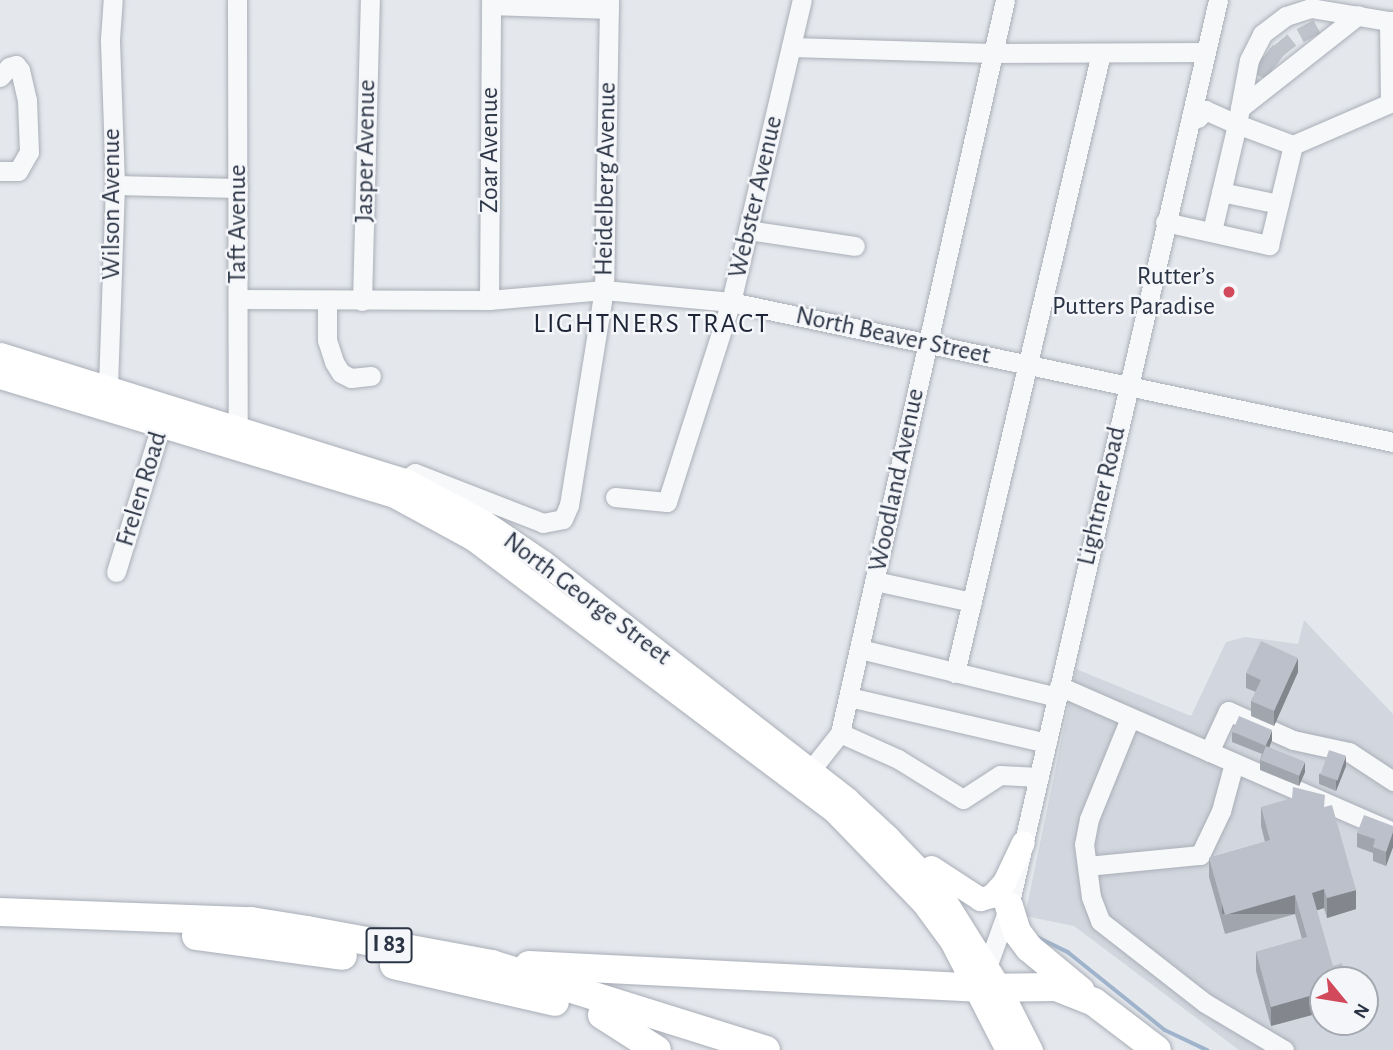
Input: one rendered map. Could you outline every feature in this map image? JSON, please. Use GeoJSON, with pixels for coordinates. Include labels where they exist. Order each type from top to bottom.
{"type":"FeatureCollection","features":[{"type":"Feature","properties":{"kind":"highway"},"geometry":{"type":"LineString","coordinates":[[1009,906],[1017,932],[1029,948],[1157,1050]]}},
{"type":"Feature","properties":{"kind":"highway","name":"I 83"},"geometry":{"type":"LineString","coordinates":[[0,912],[251,921],[492,964],[766,1050]]}},
{"type":"Feature","properties":{"kind":"highway","name":"I 83"},"geometry":{"type":"LineString","coordinates":[[0,926],[169,933],[284,946],[473,981],[602,1015],[712,1050]]}},
{"type":"Feature","properties":{"kind":"highway"},"geometry":{"type":"LineString","coordinates":[[492,964],[987,981],[1056,987],[1094,1002]]}},
{"type":"Feature","properties":{"kind":"highway"},"geometry":{"type":"LineString","coordinates":[[602,1015],[657,1050]]}},
{"type":"Feature","properties":{"kind":"main road","name":"North George Street"},"geometry":{"type":"LineString","coordinates":[[0,354],[104,396],[165,415],[238,437],[405,480],[483,521],[542,562],[805,778],[923,903],[987,981],[1007,1050]]}},
{"type":"Feature","properties":{"kind":"main road","name":"North George Street"},"geometry":{"type":"LineString","coordinates":[[0,377],[104,396]]}},
{"type":"Feature","properties":{"kind":"main road","name":"North George Street"},"geometry":{"type":"LineString","coordinates":[[238,437],[392,495],[473,539],[888,837],[938,889],[987,981],[1031,1050]]}},
{"type":"Feature","properties":{"kind":"main road"},"geometry":{"type":"LineString","coordinates":[[888,837],[967,895],[980,899],[991,896],[1004,882],[1023,842]]}},
{"type":"Feature","properties":{"kind":"street","name":"Wilson Avenue"},"geometry":{"type":"LineString","coordinates":[[104,396],[115,185],[110,39],[113,0]]}},
{"type":"Feature","properties":{"kind":"street","name":"Taft Avenue"},"geometry":{"type":"LineString","coordinates":[[237,0],[238,437]]}},
{"type":"Feature","properties":{"kind":"street","name":"Jasper Avenue"},"geometry":{"type":"LineString","coordinates":[[362,301],[370,0]]}},
{"type":"Feature","properties":{"kind":"street","name":"Webster Avenue"},"geometry":{"type":"LineString","coordinates":[[615,497],[667,502],[731,302],[802,0]]}},
{"type":"Feature","properties":{"kind":"street","name":"Woodland Avenue"},"geometry":{"type":"LineString","coordinates":[[805,778],[840,733],[1005,0]]}},
{"type":"Feature","properties":{"kind":"street","name":"Lightner Road"},"geometry":{"type":"LineString","coordinates":[[987,981],[1009,906],[1165,222],[1195,116],[1218,0]]}},
{"type":"Feature","properties":{"kind":"street"},"geometry":{"type":"LineString","coordinates":[[491,2],[609,4]]}},
{"type":"Feature","properties":{"kind":"street","name":"Zoar Avenue"},"geometry":{"type":"LineString","coordinates":[[489,300],[491,2]]}},
{"type":"Feature","properties":{"kind":"street","name":"Heidelberg Avenue"},"geometry":{"type":"LineString","coordinates":[[405,480],[415,472],[543,523],[563,519],[575,488],[604,290],[609,4]]}},
{"type":"Feature","properties":{"kind":"street"},"geometry":{"type":"LineString","coordinates":[[1212,231],[1234,117],[1287,48],[1358,15]]}},
{"type":"Feature","properties":{"kind":"street"},"geometry":{"type":"LineString","coordinates":[[1195,116],[1201,124],[1217,127],[1234,117],[1287,48],[1358,15],[1391,21],[1391,103],[1293,145],[1234,117]]}},
{"type":"Feature","properties":{"kind":"street"},"geometry":{"type":"LineString","coordinates":[[791,47],[993,53],[1206,52]]}},
{"type":"Feature","properties":{"kind":"street"},"geometry":{"type":"LineString","coordinates":[[955,673],[1101,52]]}},
{"type":"Feature","properties":{"kind":"street"},"geometry":{"type":"LineString","coordinates":[[0,77],[9,67],[16,65],[20,71],[27,100],[29,152],[18,172],[0,171]]}},
{"type":"Feature","properties":{"kind":"street"},"geometry":{"type":"LineString","coordinates":[[1165,222],[1269,245],[1293,145]]}},
{"type":"Feature","properties":{"kind":"street"},"geometry":{"type":"LineString","coordinates":[[115,185],[238,188]]}},
{"type":"Feature","properties":{"kind":"street"},"geometry":{"type":"LineString","coordinates":[[1221,192],[1279,204]]}},
{"type":"Feature","properties":{"kind":"street"},"geometry":{"type":"LineString","coordinates":[[748,230],[855,246]]}},
{"type":"Feature","properties":{"kind":"street","name":"North Beaver Street"},"geometry":{"type":"LineString","coordinates":[[238,299],[489,300],[604,290],[731,302],[1393,442]]}},
{"type":"Feature","properties":{"kind":"street"},"geometry":{"type":"LineString","coordinates":[[327,300],[327,340],[334,362],[341,373],[371,376]]}},
{"type":"Feature","properties":{"kind":"street","name":"Frelen Road"},"geometry":{"type":"LineString","coordinates":[[116,572],[165,415]]}},
{"type":"Feature","properties":{"kind":"street"},"geometry":{"type":"LineString","coordinates":[[875,582],[972,602]]}},
{"type":"Feature","properties":{"kind":"street"},"geometry":{"type":"LineString","coordinates":[[860,649],[955,673],[1058,692],[1130,718],[1393,832]]}},
{"type":"Feature","properties":{"kind":"street"},"geometry":{"type":"LineString","coordinates":[[849,697],[1047,743]]}},
{"type":"Feature","properties":{"kind":"street"},"geometry":{"type":"LineString","coordinates":[[1209,752],[1228,711],[1293,740],[1349,752],[1393,781]]}},
{"type":"Feature","properties":{"kind":"street"},"geometry":{"type":"LineString","coordinates":[[1130,718],[1089,819],[1084,844],[1095,909],[1112,935],[1205,1003],[1284,1050]]}},
{"type":"Feature","properties":{"kind":"street"},"geometry":{"type":"LineString","coordinates":[[840,733],[898,759],[963,799],[1000,775],[1039,777]]}},
{"type":"Feature","properties":{"kind":"street"},"geometry":{"type":"LineString","coordinates":[[1087,866],[1200,855],[1221,811],[1234,763]]}},
{"type":"Feature","properties":{"kind":"shaded area"},"geometry":{"type":"Polygon","coordinates":[[[1304,620],[1393,714],[1393,1050],[1239,1050],[1074,926],[1025,916],[1076,669],[1191,716],[1226,642],[1245,637],[1298,644],[1304,620]]]}},
{"type":"Feature","properties":{"kind":"building"},"geometry":{"type":"Polygon","coordinates":[[[1261,641],[1298,658],[1274,711],[1251,701],[1261,680],[1246,673],[1261,641]]]}},
{"type":"Feature","properties":{"kind":"building"},"geometry":{"type":"Polygon","coordinates":[[[1239,716],[1272,730],[1265,746],[1232,732],[1239,716]]]}},
{"type":"Feature","properties":{"kind":"building"},"geometry":{"type":"Polygon","coordinates":[[[1266,746],[1305,762],[1299,776],[1260,760],[1266,746]]]}},
{"type":"Feature","properties":{"kind":"building"},"geometry":{"type":"Polygon","coordinates":[[[1329,750],[1346,756],[1338,780],[1321,775],[1329,750]]]}},
{"type":"Feature","properties":{"kind":"building"},"geometry":{"type":"Polygon","coordinates":[[[1293,787],[1325,795],[1324,807],[1332,805],[1356,890],[1327,898],[1324,889],[1312,893],[1333,966],[1309,966],[1309,996],[1271,1007],[1256,952],[1307,937],[1295,895],[1225,915],[1209,858],[1270,840],[1261,807],[1292,798],[1293,787]]]}},
{"type":"Feature","properties":{"kind":"building"},"geometry":{"type":"Polygon","coordinates":[[[1364,815],[1393,826],[1386,852],[1373,847],[1375,839],[1357,833],[1364,815]]]}},
{"type":"Feature","properties":{"kind":"waterway"},"geometry":{"type":"LineString","coordinates":[[1035,936],[1068,952],[1165,1030],[1207,1050]]}},
{"type":"Feature","properties":{"kind":"tunnel"},"geometry":{"type":"LineString","coordinates":[[1305,24],[1312,37]]}},
{"type":"Feature","properties":{"kind":"tunnel"},"geometry":{"type":"LineString","coordinates":[[1280,40],[1289,51]]}},
{"type":"Feature","properties":{"kind":"tunnel"},"geometry":{"type":"LineString","coordinates":[[1267,52],[1279,61]]}},
{"type":"Feature","properties":{"kind":"tunnel"},"geometry":{"type":"LineString","coordinates":[[1258,64],[1271,71]]}},
{"type":"Feature","properties":{"kind":"place","name":"Rutter’s Putters Paradise"},"geometry":{"type":"Point","coordinates":[1229,292]}},
{"type":"Feature","properties":{"kind":"district","name":"LIGHTNERS TRACT"},"geometry":{"type":"Point","coordinates":[652,324]}}]}
